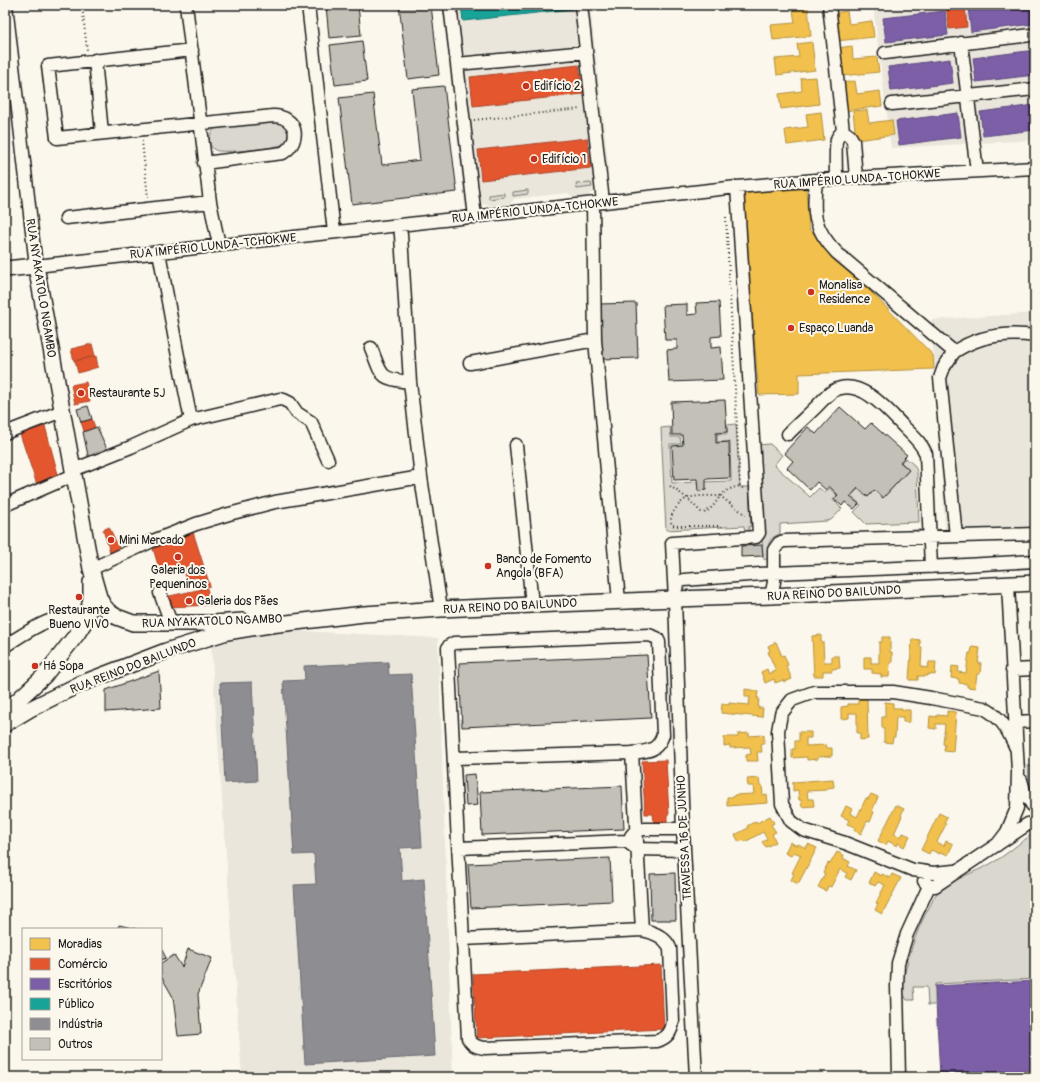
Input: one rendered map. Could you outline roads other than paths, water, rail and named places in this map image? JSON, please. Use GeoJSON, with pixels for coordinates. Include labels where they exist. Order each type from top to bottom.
{"type":"FeatureCollection","features":[{"type":"Feature","properties":{"kind":"main road"},"geometry":{"type":"LineString","coordinates":[[5,269],[36,266]]}},
{"type":"Feature","properties":{"kind":"main road","name":"RUA NYAKATOLO NGAMBO"},"geometry":{"type":"LineString","coordinates":[[36,266],[91,569],[99,597],[103,605],[113,614],[133,623],[214,623],[364,614]]}},
{"type":"Feature","properties":{"kind":"main road","name":"RUA NYAKATOLO NGAMBO"},"geometry":{"type":"LineString","coordinates":[[5,712],[44,676],[77,634],[87,618],[92,598],[91,569]]}},
{"type":"Feature","properties":{"kind":"main road","name":"RUA REINO DO BAILUNDO"},"geometry":{"type":"LineString","coordinates":[[5,724],[30,708],[80,684],[166,650],[227,632],[270,625],[364,614],[440,609],[619,601],[671,597],[772,596],[1035,583]]}},
{"type":"Feature","properties":{"kind":"main road"},"geometry":{"type":"LineString","coordinates":[[87,618],[133,623]]}},
{"type":"Feature","properties":{"kind":"street","name":"RUA NYAKATOLO NGAMBO"},"geometry":{"type":"LineString","coordinates":[[6,5],[36,266]]}},
{"type":"Feature","properties":{"kind":"street"},"geometry":{"type":"LineString","coordinates":[[186,5],[204,162],[210,202],[219,245]]}},
{"type":"Feature","properties":{"kind":"street"},"geometry":{"type":"LineString","coordinates":[[308,5],[334,232]]}},
{"type":"Feature","properties":{"kind":"street"},"geometry":{"type":"LineString","coordinates":[[450,5],[475,217]]}},
{"type":"Feature","properties":{"kind":"street"},"geometry":{"type":"LineString","coordinates":[[581,5],[598,203],[595,340],[619,601]]}},
{"type":"Feature","properties":{"kind":"street"},"geometry":{"type":"LineString","coordinates":[[829,5],[843,131],[835,143],[837,158],[836,179]]}},
{"type":"Feature","properties":{"kind":"street"},"geometry":{"type":"LineString","coordinates":[[884,53],[1031,35]]}},
{"type":"Feature","properties":{"kind":"street"},"geometry":{"type":"LineString","coordinates":[[961,43],[977,171]]}},
{"type":"Feature","properties":{"kind":"street"},"geometry":{"type":"LineString","coordinates":[[192,50],[48,66],[57,138],[279,116],[289,121],[295,131],[293,144],[283,153],[204,162]]}},
{"type":"Feature","properties":{"kind":"street"},"geometry":{"type":"LineString","coordinates":[[457,64],[586,52]]}},
{"type":"Feature","properties":{"kind":"street"},"geometry":{"type":"LineString","coordinates":[[92,61],[102,134]]}},
{"type":"Feature","properties":{"kind":"street"},"geometry":{"type":"LineString","coordinates":[[892,104],[1035,89]]}},
{"type":"Feature","properties":{"kind":"street"},"geometry":{"type":"LineString","coordinates":[[843,131],[850,136],[853,141],[856,178]]}},
{"type":"Feature","properties":{"kind":"street","name":"RUA IMPÉRIO LUNDA-TCHOKWE"},"geometry":{"type":"LineString","coordinates":[[36,266],[737,187],[816,180],[1035,168]]}},
{"type":"Feature","properties":{"kind":"street"},"geometry":{"type":"LineString","coordinates":[[816,180],[814,211],[816,223],[828,244],[954,352]]}},
{"type":"Feature","properties":{"kind":"street","name":"TRAVESSA 16 DE JUNHO"},"geometry":{"type":"LineString","coordinates":[[696,1077],[671,597],[672,543],[758,536],[759,530],[737,187]]}},
{"type":"Feature","properties":{"kind":"street"},"geometry":{"type":"LineString","coordinates":[[66,218],[210,202]]}},
{"type":"Feature","properties":{"kind":"street"},"geometry":{"type":"LineString","coordinates":[[399,225],[401,235],[410,382],[421,477],[440,609]]}},
{"type":"Feature","properties":{"kind":"street"},"geometry":{"type":"LineString","coordinates":[[159,252],[177,351],[192,420]]}},
{"type":"Feature","properties":{"kind":"street"},"geometry":{"type":"LineString","coordinates":[[956,536],[940,378],[944,367],[954,352],[964,346],[993,336],[1016,334],[1035,336]]}},
{"type":"Feature","properties":{"kind":"street"},"geometry":{"type":"LineString","coordinates":[[470,363],[595,340]]}},
{"type":"Feature","properties":{"kind":"street"},"geometry":{"type":"LineString","coordinates":[[371,348],[380,372],[386,378],[410,382]]}},
{"type":"Feature","properties":{"kind":"street"},"geometry":{"type":"LineString","coordinates":[[788,434],[834,391],[843,388],[852,388],[864,392],[885,407],[923,446],[926,454],[931,567]]}},
{"type":"Feature","properties":{"kind":"street"},"geometry":{"type":"LineString","coordinates":[[5,505],[192,420],[280,399],[290,403],[298,413],[311,422],[328,460]]}},
{"type":"Feature","properties":{"kind":"street"},"geometry":{"type":"LineString","coordinates":[[5,433],[62,411]]}},
{"type":"Feature","properties":{"kind":"street"},"geometry":{"type":"LineString","coordinates":[[516,445],[532,605]]}},
{"type":"Feature","properties":{"kind":"street"},"geometry":{"type":"LineString","coordinates":[[91,569],[150,542],[196,524],[229,514],[275,502],[421,477]]}},
{"type":"Feature","properties":{"kind":"street"},"geometry":{"type":"LineString","coordinates":[[772,596],[774,550],[779,543],[784,541],[1035,534]]}},
{"type":"Feature","properties":{"kind":"street"},"geometry":{"type":"LineString","coordinates":[[671,597],[680,582],[684,580],[774,573],[931,567],[1035,561]]}},
{"type":"Feature","properties":{"kind":"street"},"geometry":{"type":"LineString","coordinates":[[946,566],[946,587]]}},
{"type":"Feature","properties":{"kind":"street"},"geometry":{"type":"LineString","coordinates":[[1008,584],[1018,772],[1016,817],[1020,823],[1032,822]]}},
{"type":"Feature","properties":{"kind":"street"},"geometry":{"type":"LineString","coordinates":[[160,593],[171,623]]}},
{"type":"Feature","properties":{"kind":"street"},"geometry":{"type":"LineString","coordinates":[[5,646],[26,632],[53,619],[70,616],[87,618]]}},
{"type":"Feature","properties":{"kind":"street"},"geometry":{"type":"LineString","coordinates":[[455,758],[632,753],[652,750],[661,741],[663,735],[659,642],[657,638],[649,635],[452,644],[448,648],[455,758],[463,939],[468,1038],[471,1044],[478,1048],[657,1041],[664,1039],[672,1028],[670,948],[667,942],[650,932],[642,930],[463,939]]}},
{"type":"Feature","properties":{"kind":"street"},"geometry":{"type":"LineString","coordinates":[[1012,670],[1035,669]]}},
{"type":"Feature","properties":{"kind":"street"},"geometry":{"type":"LineString","coordinates":[[931,880],[913,870],[845,843],[803,830],[791,821],[782,804],[778,731],[781,714],[792,700],[814,692],[892,692],[984,708],[1004,723],[1016,748]]}},
{"type":"Feature","properties":{"kind":"street"},"geometry":{"type":"LineString","coordinates":[[1015,722],[1035,721]]}},
{"type":"Feature","properties":{"kind":"street"},"geometry":{"type":"LineString","coordinates":[[632,753],[642,930]]}},
{"type":"Feature","properties":{"kind":"street"},"geometry":{"type":"LineString","coordinates":[[1018,772],[1025,794],[1034,808]]}},
{"type":"Feature","properties":{"kind":"street"},"geometry":{"type":"LineString","coordinates":[[997,845],[1004,836],[1016,811],[1024,804],[1034,808]]}},
{"type":"Feature","properties":{"kind":"street"},"geometry":{"type":"LineString","coordinates":[[899,1077],[897,986],[898,963],[906,934],[931,880],[955,871],[1032,822]]}},
{"type":"Feature","properties":{"kind":"street"},"geometry":{"type":"LineString","coordinates":[[626,841],[636,830],[683,829]]}},
{"type":"Feature","properties":{"kind":"street"},"geometry":{"type":"LineString","coordinates":[[459,848],[626,841],[637,849],[684,850]]}},
{"type":"Feature","properties":{"kind":"place","name":"Edifício 2"},"geometry":{"type":"Point","coordinates":[526,86]}},
{"type":"Feature","properties":{"kind":"place","name":"Edifício 1"},"geometry":{"type":"Point","coordinates":[534,159]}},
{"type":"Feature","properties":{"kind":"place","name":"Monalisa Residence"},"geometry":{"type":"Point","coordinates":[811,292]}},
{"type":"Feature","properties":{"kind":"place","name":"Espaço Luanda"},"geometry":{"type":"Point","coordinates":[791,328]}},
{"type":"Feature","properties":{"kind":"place","name":"Restaurante 5J"},"geometry":{"type":"Point","coordinates":[81,393]}},
{"type":"Feature","properties":{"kind":"place","name":"Mini Mercado"},"geometry":{"type":"Point","coordinates":[111,540]}},
{"type":"Feature","properties":{"kind":"place","name":"Galeria dos Pequeninos"},"geometry":{"type":"Point","coordinates":[178,557]}},
{"type":"Feature","properties":{"kind":"place","name":"Banco de Fomento Angola (BFA)"},"geometry":{"type":"Point","coordinates":[488,566]}},
{"type":"Feature","properties":{"kind":"place","name":"Restaurante Bueno VIVO"},"geometry":{"type":"Point","coordinates":[79,597]}},
{"type":"Feature","properties":{"kind":"place","name":"Galeria dos Pães"},"geometry":{"type":"Point","coordinates":[189,601]}},
{"type":"Feature","properties":{"kind":"place","name":"Há Sopa"},"geometry":{"type":"Point","coordinates":[35,666]}}]}
